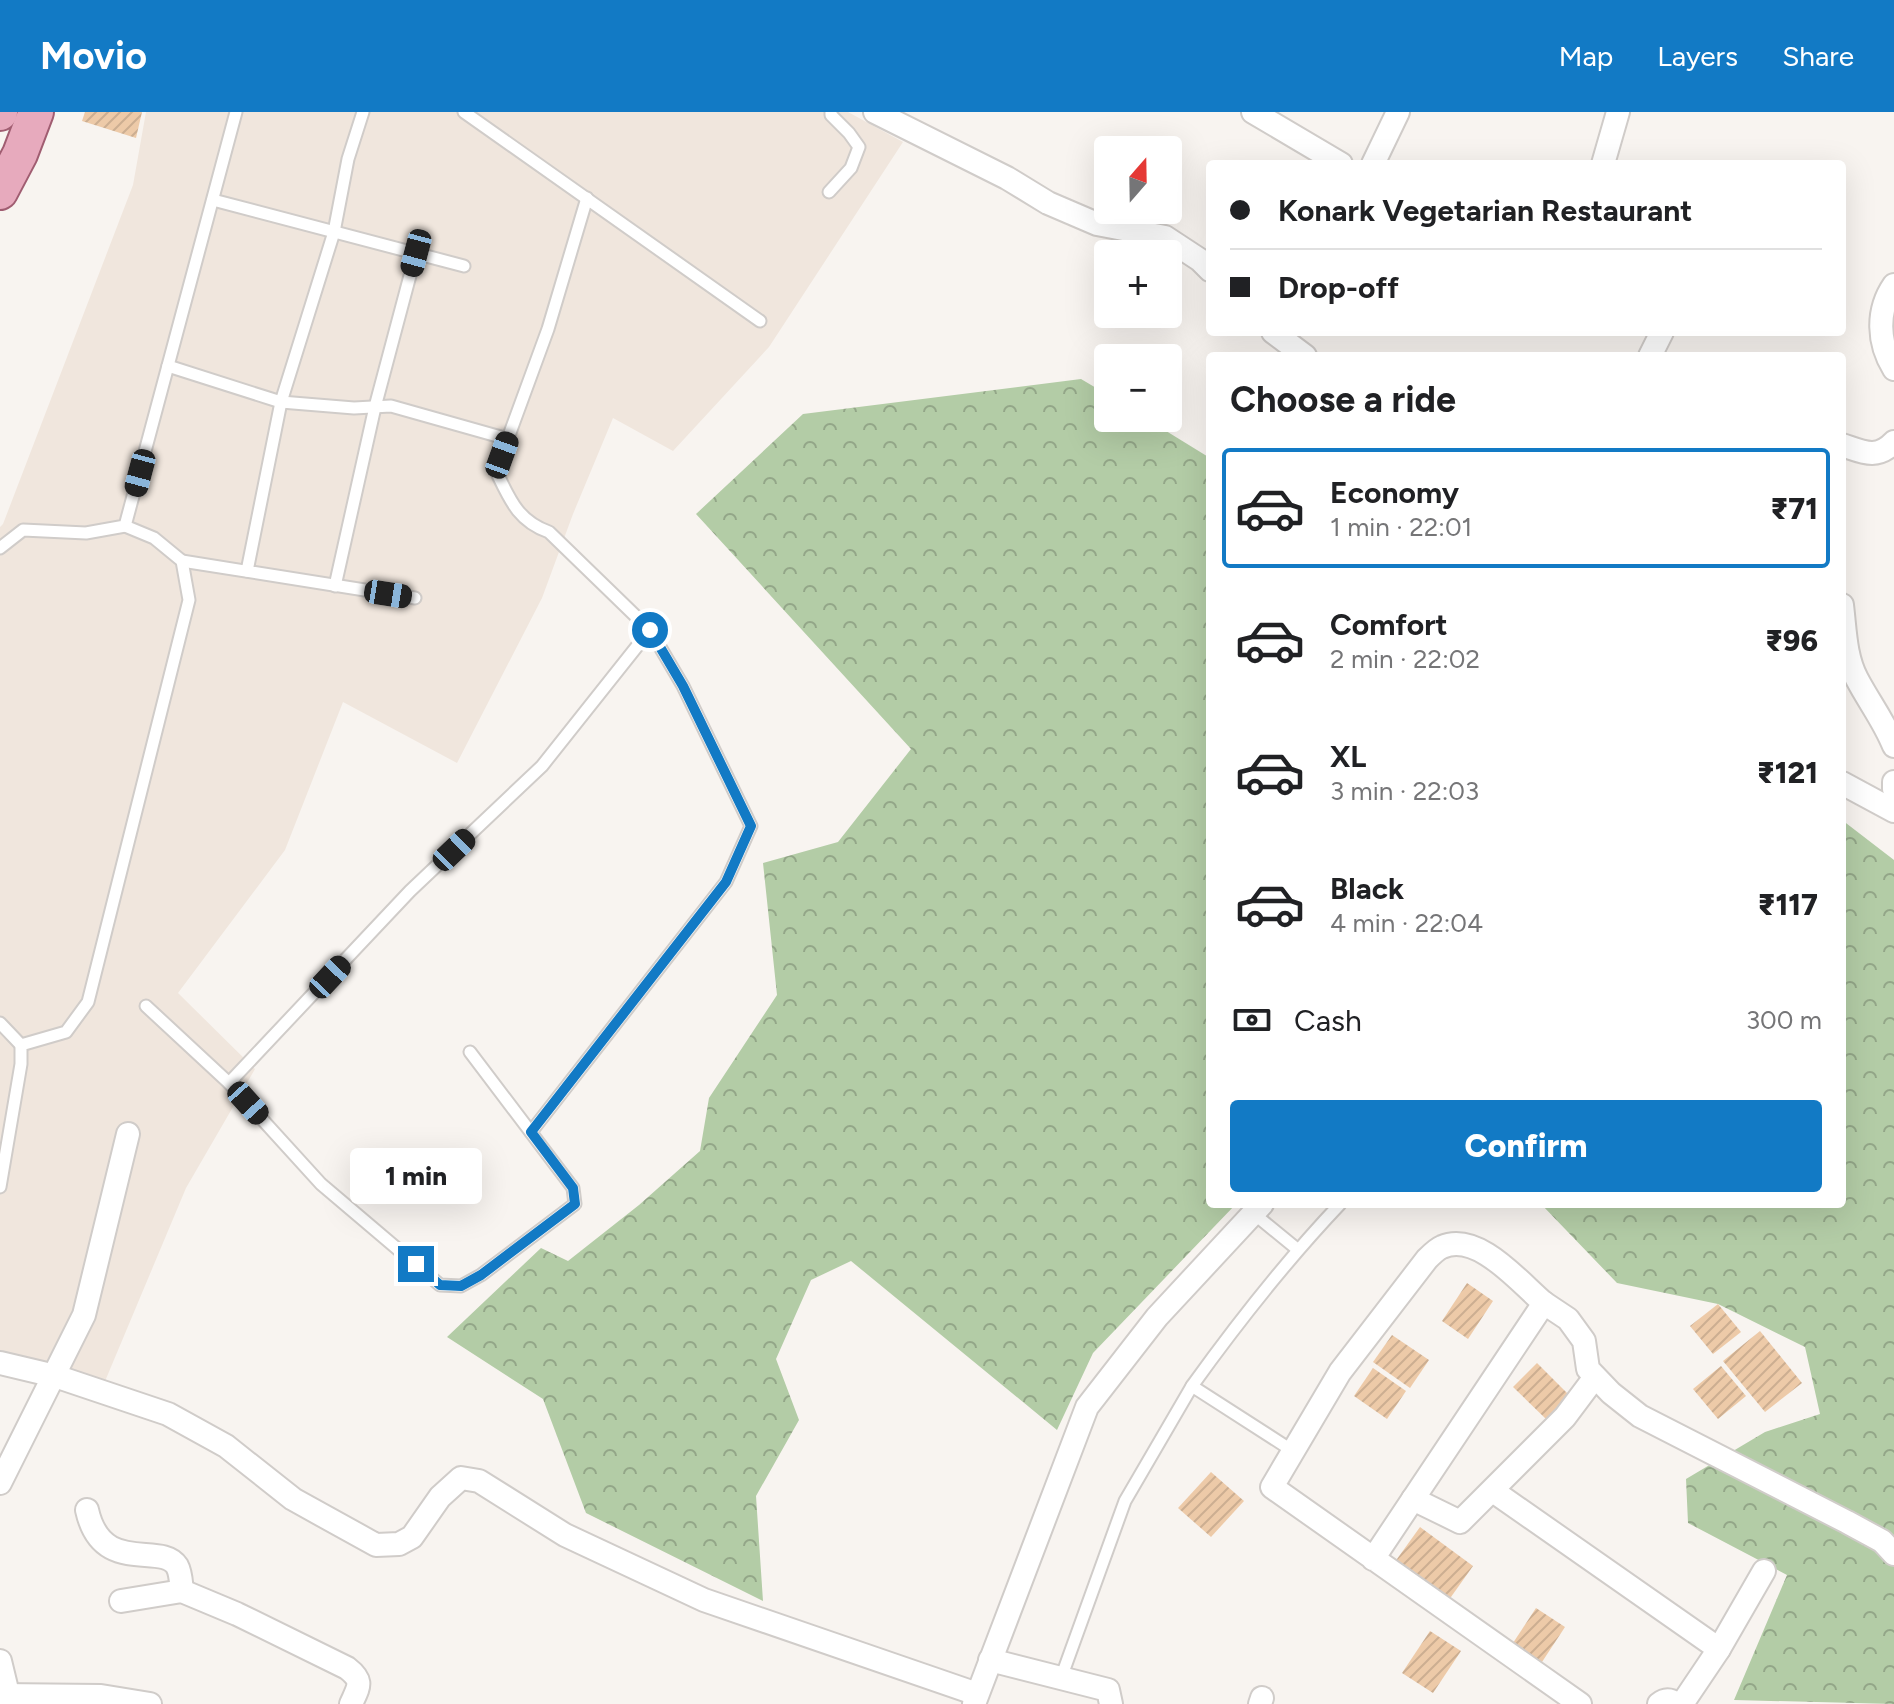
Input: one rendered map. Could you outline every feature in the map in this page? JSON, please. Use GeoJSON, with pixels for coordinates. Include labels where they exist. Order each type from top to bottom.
{"type":"FeatureCollection","features":[{"type":"Feature","properties":{"kind":"main road"},"geometry":{"type":"LineString","coordinates":[[0,192],[20,154],[36,112]]}},
{"type":"Feature","properties":{"kind":"street"},"geometry":{"type":"LineString","coordinates":[[875,112],[1007,178],[1048,203],[1097,224],[1165,237],[1206,266]]}},
{"type":"Feature","properties":{"kind":"street"},"geometry":{"type":"LineString","coordinates":[[1253,112],[1334,160]]}},
{"type":"Feature","properties":{"kind":"street"},"geometry":{"type":"LineString","coordinates":[[1375,160],[1398,112]]}},
{"type":"Feature","properties":{"kind":"street"},"geometry":{"type":"LineString","coordinates":[[1604,160],[1618,112]]}},
{"type":"Feature","properties":{"kind":"street"},"geometry":{"type":"LineString","coordinates":[[1894,285],[1882,308],[1881,327],[1883,344],[1894,369]]}},
{"type":"Feature","properties":{"kind":"street"},"geometry":{"type":"LineString","coordinates":[[1278,336],[1300,352]]}},
{"type":"Feature","properties":{"kind":"street"},"geometry":{"type":"LineString","coordinates":[[1846,446],[1876,453],[1883,452],[1894,442]]}},
{"type":"Feature","properties":{"kind":"street"},"geometry":{"type":"LineString","coordinates":[[1846,634],[1850,663],[1857,680],[1884,722],[1894,746]]}},
{"type":"Feature","properties":{"kind":"street"},"geometry":{"type":"LineString","coordinates":[[1894,782],[1894,789]]}},
{"type":"Feature","properties":{"kind":"street"},"geometry":{"type":"LineString","coordinates":[[1846,785],[1894,811]]}},
{"type":"Feature","properties":{"kind":"street"},"geometry":{"type":"LineString","coordinates":[[0,1483],[84,1315],[128,1134]]}},
{"type":"Feature","properties":{"kind":"street"},"geometry":{"type":"LineString","coordinates":[[0,1363],[55,1376],[168,1414],[226,1446],[293,1499],[376,1545],[399,1544],[412,1537],[440,1497],[461,1478],[479,1481],[565,1535],[704,1600],[976,1699],[1087,1407],[1157,1317],[1258,1209]]}},
{"type":"Feature","properties":{"kind":"street"},"geometry":{"type":"LineString","coordinates":[[1580,1704],[1272,1487],[1340,1372],[1427,1259],[1440,1247],[1456,1243],[1474,1248],[1496,1260],[1544,1303],[1568,1319],[1584,1341],[1588,1369],[1640,1416],[1882,1541],[1894,1554]]}},
{"type":"Feature","properties":{"kind":"street"},"geometry":{"type":"LineString","coordinates":[[1373,1559],[1544,1303]]}},
{"type":"Feature","properties":{"kind":"street"},"geometry":{"type":"LineString","coordinates":[[1413,1499],[1460,1522],[1565,1417],[1595,1377]]}},
{"type":"Feature","properties":{"kind":"street"},"geometry":{"type":"LineString","coordinates":[[1493,1491],[1719,1649]]}},
{"type":"Feature","properties":{"kind":"street"},"geometry":{"type":"LineString","coordinates":[[87,1510],[90,1526],[107,1545],[119,1552],[176,1563],[182,1591]]}},
{"type":"Feature","properties":{"kind":"street"},"geometry":{"type":"LineString","coordinates":[[1659,1704],[1664,1700],[1679,1704],[1719,1649],[1764,1571]]}},
{"type":"Feature","properties":{"kind":"street"},"geometry":{"type":"LineString","coordinates":[[121,1601],[182,1591],[237,1614],[357,1675],[359,1684],[351,1704]]}},
{"type":"Feature","properties":{"kind":"street"},"geometry":{"type":"LineString","coordinates":[[990,1660],[1108,1690],[1111,1704]]}},
{"type":"Feature","properties":{"kind":"street"},"geometry":{"type":"LineString","coordinates":[[0,1661],[4,1694],[101,1696],[150,1704]]}},
{"type":"Feature","properties":{"kind":"lane"},"geometry":{"type":"LineString","coordinates":[[125,526],[236,112]]}},
{"type":"Feature","properties":{"kind":"lane"},"geometry":{"type":"LineString","coordinates":[[247,571],[281,402],[334,232],[348,159],[363,112]]}},
{"type":"Feature","properties":{"kind":"lane"},"geometry":{"type":"LineString","coordinates":[[464,112],[760,321]]}},
{"type":"Feature","properties":{"kind":"lane"},"geometry":{"type":"LineString","coordinates":[[829,192],[851,168],[859,147],[831,112]]}},
{"type":"Feature","properties":{"kind":"lane"},"geometry":{"type":"LineString","coordinates":[[531,1132],[726,882],[751,826],[683,686],[650,630],[549,532],[535,527],[513,506],[496,471],[548,329],[587,198]]}},
{"type":"Feature","properties":{"kind":"lane"},"geometry":{"type":"LineString","coordinates":[[213,200],[464,266]]}},
{"type":"Feature","properties":{"kind":"lane"},"geometry":{"type":"LineString","coordinates":[[335,586],[375,407],[416,253]]}},
{"type":"Feature","properties":{"kind":"lane"},"geometry":{"type":"LineString","coordinates":[[168,366],[281,402],[354,408],[391,406],[508,439]]}},
{"type":"Feature","properties":{"kind":"lane"},"geometry":{"type":"LineString","coordinates":[[0,548],[23,530],[86,533],[125,526],[154,538],[182,561],[415,598]]}},
{"type":"Feature","properties":{"kind":"lane"},"geometry":{"type":"LineString","coordinates":[[21,1045],[66,1032],[88,1002],[189,600],[182,561]]}},
{"type":"Feature","properties":{"kind":"lane"},"geometry":{"type":"LineString","coordinates":[[229,1083],[410,891],[542,766],[650,630]]}},
{"type":"Feature","properties":{"kind":"lane"},"geometry":{"type":"LineString","coordinates":[[146,1006],[229,1083],[321,1184],[440,1285],[461,1286],[481,1275],[575,1204],[573,1188],[470,1052]]}},
{"type":"Feature","properties":{"kind":"lane"},"geometry":{"type":"LineString","coordinates":[[0,1023],[21,1045],[21,1064],[0,1187]]}},
{"type":"Feature","properties":{"kind":"lane"},"geometry":{"type":"LineString","coordinates":[[1061,1678],[1125,1501],[1192,1386],[1242,1315],[1336,1208]]}},
{"type":"Feature","properties":{"kind":"lane"},"geometry":{"type":"LineString","coordinates":[[1258,1209],[1297,1249]]}},
{"type":"Feature","properties":{"kind":"lane"},"geometry":{"type":"LineString","coordinates":[[1192,1386],[1293,1451]]}},
{"type":"Feature","properties":{"kind":"shaded area"},"geometry":{"type":"Polygon","coordinates":[[[146,112],[848,112],[903,142],[769,347],[673,451],[613,418],[542,598],[457,763],[343,702],[285,850],[178,993],[255,1069],[186,1188],[103,1386],[0,1362],[0,527],[133,185],[146,112]]]}},
{"type":"Feature","properties":{"kind":"green space"},"geometry":{"type":"Polygon","coordinates":[[[1081,379],[1094,387],[1094,432],[1168,432],[1206,456],[1206,1208],[1232,1208],[1093,1353],[1057,1430],[851,1261],[811,1280],[776,1359],[799,1420],[756,1496],[763,1601],[586,1513],[543,1399],[447,1337],[541,1248],[568,1261],[639,1205],[700,1151],[709,1098],[777,995],[763,863],[838,842],[911,749],[696,514],[803,414],[1081,379]]]}},
{"type":"Feature","properties":{"kind":"green space"},"geometry":{"type":"Polygon","coordinates":[[[1846,823],[1894,860],[1894,1704],[1734,1700],[1787,1575],[1688,1523],[1686,1479],[1765,1432],[1820,1414],[1805,1347],[1718,1304],[1617,1283],[1545,1208],[1846,1208],[1846,823]]]}},
{"type":"Feature","properties":{"kind":"building"},"geometry":{"type":"Polygon","coordinates":[[[85,112],[142,112],[136,138],[82,121],[85,112]]]}},
{"type":"Feature","properties":{"kind":"building"},"geometry":{"type":"Polygon","coordinates":[[[1467,1283],[1493,1301],[1468,1339],[1442,1321],[1467,1283]]]}},
{"type":"Feature","properties":{"kind":"building"},"geometry":{"type":"Polygon","coordinates":[[[1718,1304],[1741,1332],[1713,1354],[1690,1326],[1718,1304]]]}},
{"type":"Feature","properties":{"kind":"building"},"geometry":{"type":"Polygon","coordinates":[[[1760,1331],[1802,1383],[1765,1412],[1723,1361],[1760,1331]]]}},
{"type":"Feature","properties":{"kind":"building"},"geometry":{"type":"Polygon","coordinates":[[[1392,1335],[1429,1360],[1410,1388],[1373,1362],[1392,1335]]]}},
{"type":"Feature","properties":{"kind":"building"},"geometry":{"type":"Polygon","coordinates":[[[1537,1363],[1569,1395],[1546,1419],[1513,1387],[1537,1363]]]}},
{"type":"Feature","properties":{"kind":"building"},"geometry":{"type":"Polygon","coordinates":[[[1721,1366],[1746,1396],[1718,1419],[1693,1389],[1721,1366]]]}},
{"type":"Feature","properties":{"kind":"building"},"geometry":{"type":"Polygon","coordinates":[[[1373,1368],[1406,1391],[1387,1419],[1354,1396],[1373,1368]]]}},
{"type":"Feature","properties":{"kind":"building"},"geometry":{"type":"Polygon","coordinates":[[[1211,1472],[1244,1501],[1211,1537],[1178,1508],[1211,1472]]]}},
{"type":"Feature","properties":{"kind":"building"},"geometry":{"type":"Polygon","coordinates":[[[1420,1527],[1473,1566],[1446,1604],[1392,1566],[1420,1527]]]}},
{"type":"Feature","properties":{"kind":"building"},"geometry":{"type":"Polygon","coordinates":[[[1536,1608],[1565,1627],[1540,1665],[1511,1646],[1536,1608]]]}},
{"type":"Feature","properties":{"kind":"building"},"geometry":{"type":"Polygon","coordinates":[[[1430,1631],[1461,1651],[1433,1693],[1402,1673],[1430,1631]]]}},
{"type":"Feature","properties":{"kind":"route"},"geometry":{"type":"LineString","coordinates":[[416,1264],[440,1285],[461,1286],[481,1275],[575,1204],[573,1188],[531,1132],[726,882],[751,826],[683,686],[650,630]]}}]}
